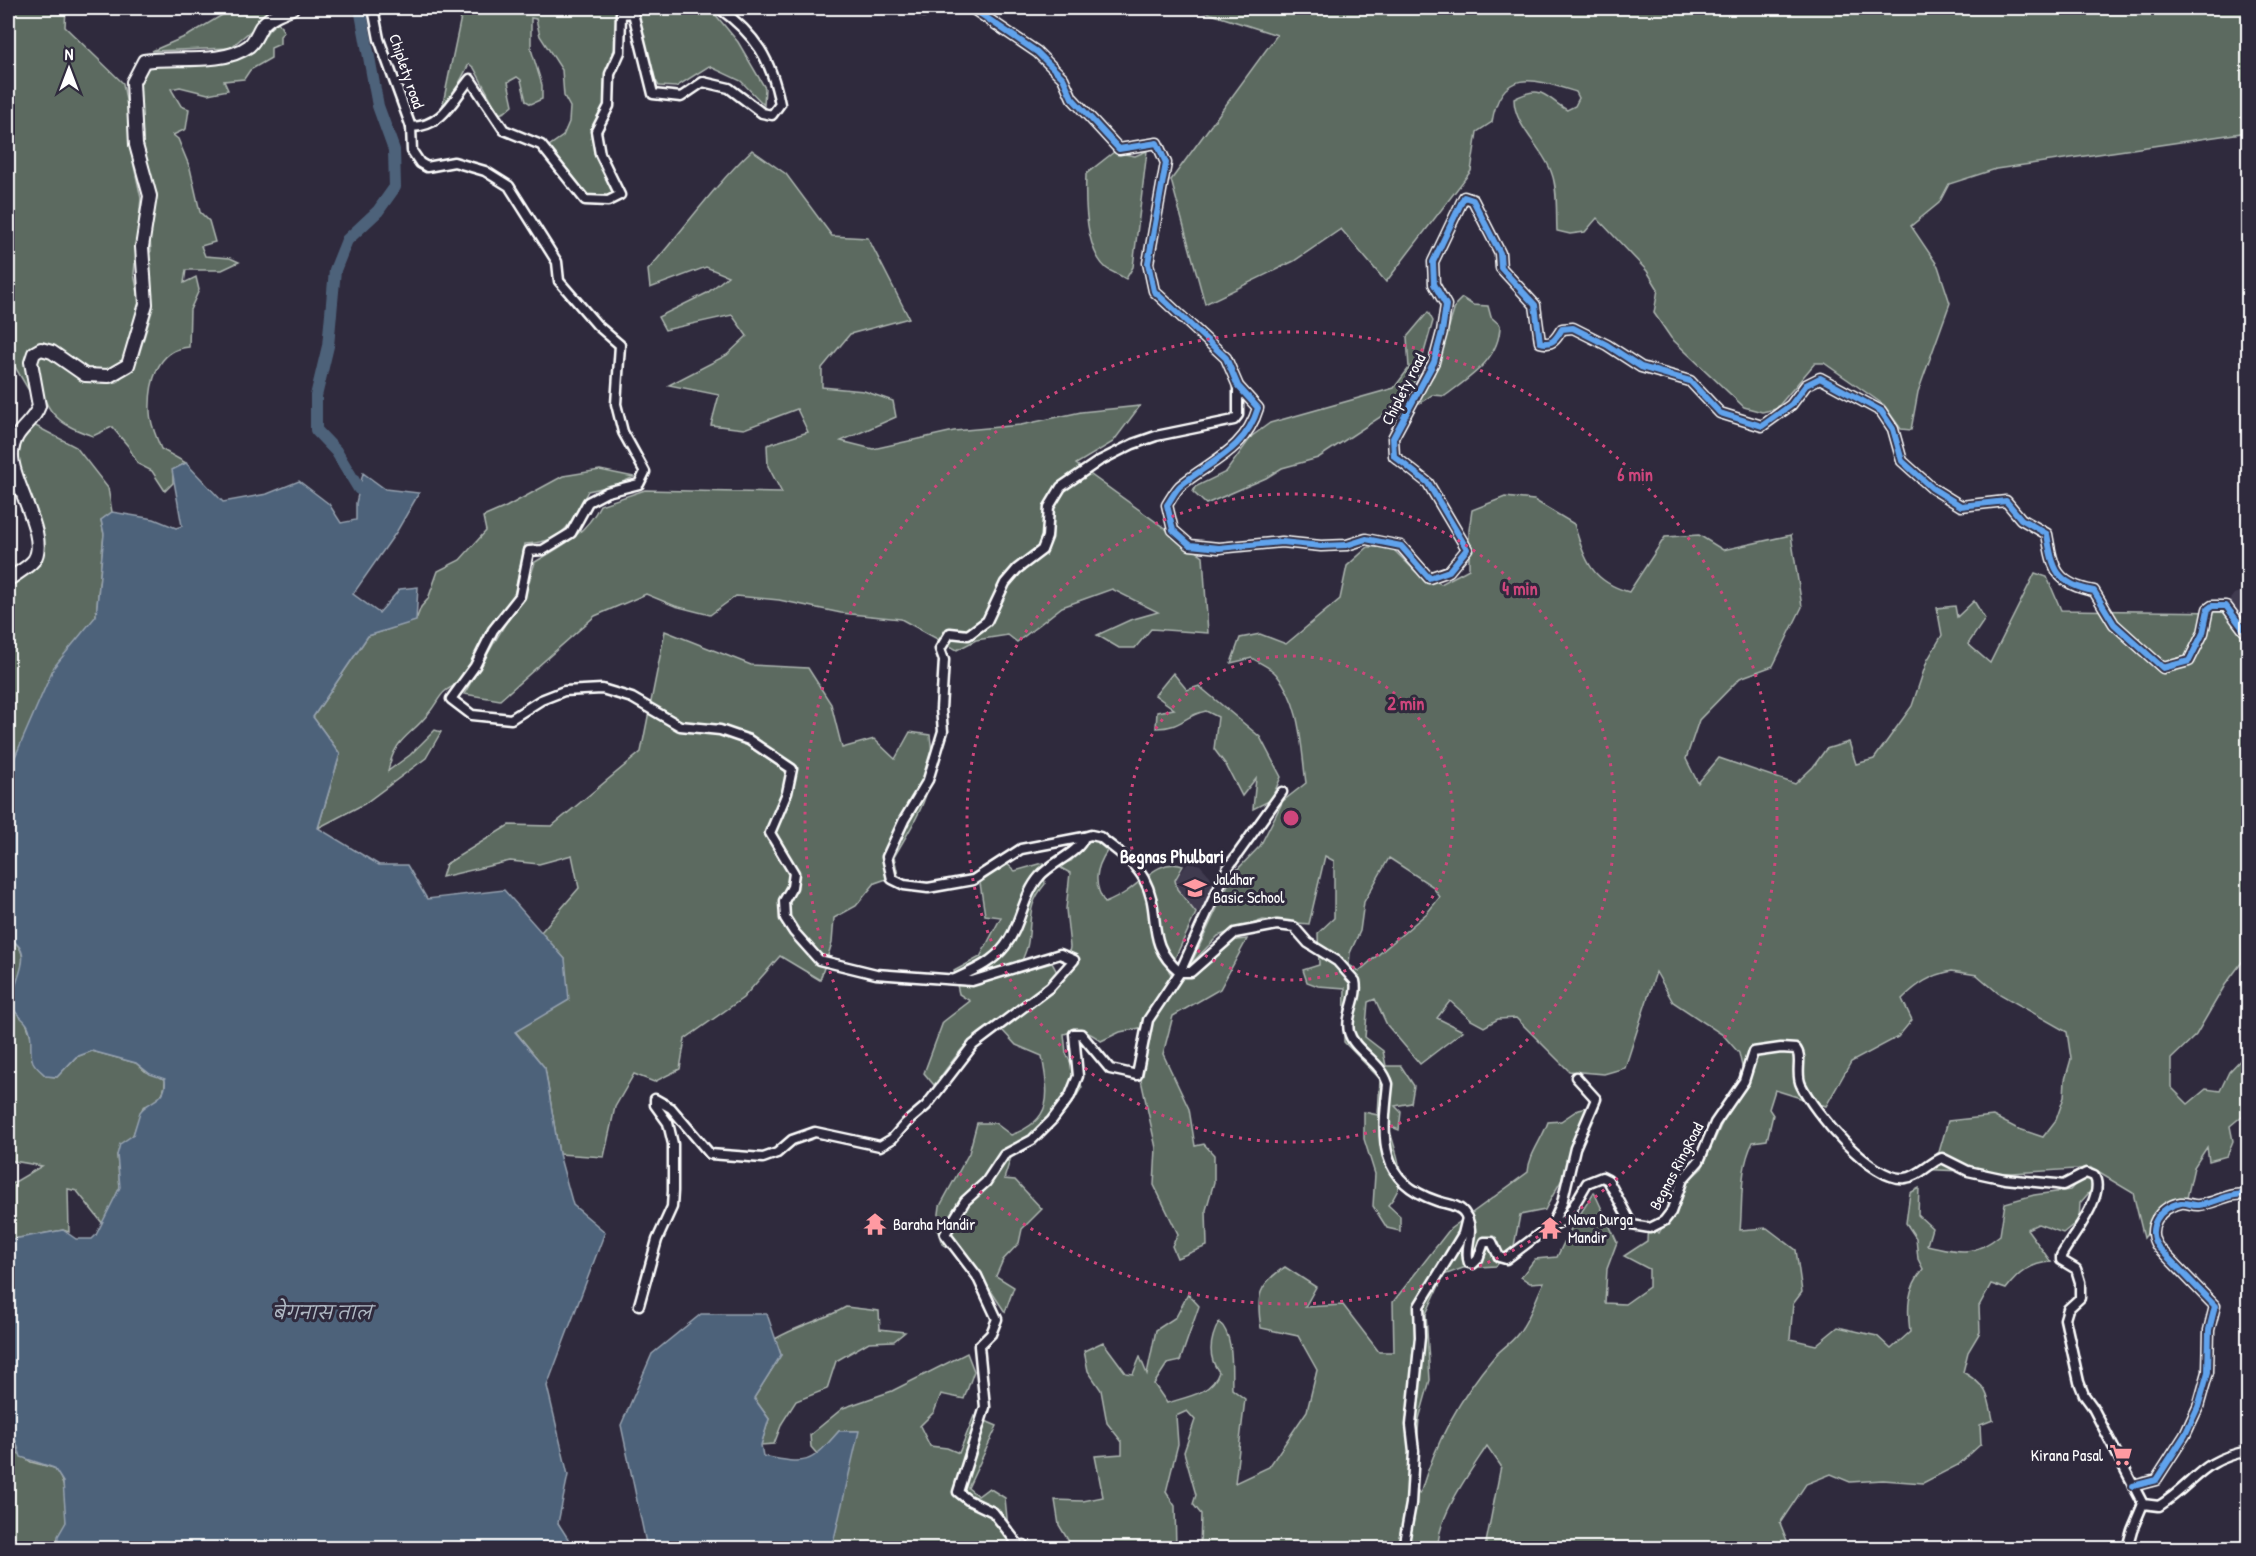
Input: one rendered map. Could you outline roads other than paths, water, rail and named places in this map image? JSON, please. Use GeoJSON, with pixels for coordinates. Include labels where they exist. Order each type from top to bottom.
{"type":"FeatureCollection","features":[{"type":"Feature","properties":{"kind":"main road"},"geometry":{"type":"LineString","coordinates":[[8,580],[33,562],[37,553],[31,520],[12,454],[15,436],[39,406],[31,362],[34,353],[41,350],[52,352],[85,375],[109,376],[128,365],[145,315],[142,247],[150,196],[136,145],[132,82],[136,70],[144,61],[160,58],[186,61],[238,52],[249,46],[266,22],[292,8]]}},
{"type":"Feature","properties":{"kind":"street","name":"Chiplety road"},"geometry":{"type":"LineString","coordinates":[[373,8],[379,39],[411,128],[422,128],[437,120],[453,105],[470,79],[504,130],[541,145],[585,200],[608,201],[620,195],[600,154],[596,131],[609,106],[610,74],[620,52],[621,14],[633,13],[653,94],[681,97],[703,82],[729,88],[762,113],[772,116],[780,104],[767,58],[740,23],[719,8]]}},
{"type":"Feature","properties":{"kind":"street"},"geometry":{"type":"LineString","coordinates":[[917,8],[923,11],[932,8]]}},
{"type":"Feature","properties":{"kind":"street","name":"Chiplety road"},"geometry":{"type":"LineString","coordinates":[[972,8],[1037,52],[1064,78],[1072,98],[1119,148],[1157,143],[1166,163],[1148,263],[1154,291],[1226,358],[1238,386],[1258,408],[1254,421],[1223,458],[1178,487],[1167,506],[1173,530],[1190,545],[1219,548],[1282,542],[1321,546],[1347,545],[1366,539],[1401,546],[1428,578],[1449,571],[1467,549],[1428,483],[1394,456],[1392,438],[1434,362],[1446,305],[1434,284],[1433,262],[1464,198],[1473,200],[1500,253],[1501,268],[1535,305],[1540,342],[1546,344],[1553,342],[1562,329],[1572,328],[1607,345],[1641,367],[1695,383],[1712,407],[1720,413],[1762,426],[1791,405],[1806,385],[1820,378],[1881,411],[1893,429],[1902,461],[1932,488],[1961,506],[2006,501],[2021,519],[2047,534],[2053,567],[2073,588],[2094,591],[2114,624],[2163,668],[2188,661],[2203,633],[2208,609],[2212,606],[2226,606],[2248,633]]}},
{"type":"Feature","properties":{"kind":"street"},"geometry":{"type":"LineString","coordinates":[[411,128],[412,151],[420,163],[428,167],[454,162],[484,171],[509,186],[557,262],[559,281],[597,325],[620,345],[616,404],[623,432],[645,472],[639,484],[607,492],[588,502],[571,533],[543,550],[529,551],[520,596],[493,630],[475,666],[451,699],[472,715],[510,719],[541,700],[564,691],[602,689],[632,698],[680,726],[720,730],[750,740],[792,769],[787,793],[770,832],[794,873],[792,887],[784,901],[785,918],[794,932],[819,960],[876,974],[972,981],[1060,954],[1074,960],[1050,987],[974,1045],[926,1106],[892,1139],[880,1146],[815,1132],[792,1140],[777,1153],[763,1158],[710,1154],[671,1108],[655,1099],[655,1105],[668,1123],[673,1144],[672,1207],[657,1240],[639,1305]]}},
{"type":"Feature","properties":{"kind":"street"},"geometry":{"type":"LineString","coordinates":[[1180,972],[1158,945],[1151,902],[1143,877],[1100,837],[1091,835],[1022,849],[973,880],[928,888],[904,885],[892,879],[887,857],[904,820],[928,780],[938,753],[943,730],[940,709],[944,660],[940,649],[950,633],[968,634],[987,621],[1005,583],[1017,568],[1042,550],[1047,537],[1049,507],[1061,487],[1099,460],[1132,444],[1156,436],[1234,420],[1238,415],[1238,386]]}},
{"type":"Feature","properties":{"kind":"street"},"geometry":{"type":"LineString","coordinates":[[1024,1545],[1021,1548],[993,1512],[968,1500],[958,1492],[985,1407],[985,1385],[980,1369],[979,1346],[991,1334],[997,1319],[977,1276],[945,1234],[966,1201],[986,1182],[1004,1155],[1032,1140],[1052,1120],[1070,1096],[1078,1076],[1074,1034],[1082,1034],[1110,1069],[1137,1075],[1148,1020],[1180,972],[1227,869],[1282,792]]}},
{"type":"Feature","properties":{"kind":"street"},"geometry":{"type":"LineString","coordinates":[[954,980],[989,963],[1006,945],[1034,883],[1049,866],[1080,847],[1084,837]]}},
{"type":"Feature","properties":{"kind":"street"},"geometry":{"type":"LineString","coordinates":[[1180,972],[1191,972],[1235,933],[1276,925],[1294,927],[1308,944],[1337,961],[1356,985],[1349,1023],[1350,1035],[1380,1068],[1388,1084],[1383,1136],[1392,1168],[1402,1184],[1420,1195],[1462,1210],[1467,1217],[1463,1234],[1419,1306],[1420,1337],[1411,1425],[1414,1451],[1411,1504],[1403,1548]]}},
{"type":"Feature","properties":{"kind":"street","name":"Begnas RingRoad"},"geometry":{"type":"LineString","coordinates":[[1467,1217],[1472,1230],[1467,1256],[1469,1263],[1473,1264],[1478,1260],[1484,1242],[1492,1242],[1499,1257],[1506,1259],[1560,1223],[1570,1213],[1587,1182],[1602,1178],[1613,1187],[1632,1225],[1650,1228],[1664,1221],[1671,1212],[1683,1179],[1699,1161],[1718,1118],[1744,1081],[1751,1055],[1756,1050],[1792,1048],[1798,1051],[1798,1078],[1815,1106],[1856,1153],[1889,1176],[1911,1177],[1942,1158],[1968,1171],[2005,1179],[2063,1185],[2089,1173],[2097,1180],[2097,1191],[2081,1225],[2061,1256],[2061,1260],[2076,1269],[2080,1282],[2079,1298],[2068,1309],[2065,1319],[2084,1395],[2143,1504]]}},
{"type":"Feature","properties":{"kind":"street"},"geometry":{"type":"LineString","coordinates":[[1551,1227],[1562,1203],[1575,1148],[1596,1100],[1576,1077]]}},
{"type":"Feature","properties":{"kind":"street"},"geometry":{"type":"LineString","coordinates":[[2133,1486],[2156,1480],[2193,1420],[2208,1372],[2209,1330],[2215,1306],[2158,1247],[2152,1239],[2152,1229],[2167,1208],[2182,1203],[2197,1206],[2238,1193],[2248,1195]]}},
{"type":"Feature","properties":{"kind":"street"},"geometry":{"type":"LineString","coordinates":[[2127,1548],[2143,1504],[2159,1506],[2212,1462],[2224,1456],[2248,1451]]}},
{"type":"Feature","properties":{"kind":"water","name":"बेगनास ताल"},"geometry":{"type":"Polygon","coordinates":[[[186,463],[223,502],[267,494],[299,481],[329,504],[341,523],[356,520],[356,503],[363,473],[385,489],[419,493],[397,531],[353,594],[379,613],[400,589],[418,587],[416,621],[368,636],[313,717],[340,754],[318,828],[379,865],[407,865],[427,899],[504,890],[565,959],[569,1000],[515,1032],[545,1068],[559,1154],[573,1205],[605,1232],[547,1386],[568,1475],[558,1523],[574,1548],[57,1548],[58,1536],[66,1522],[63,1482],[54,1468],[21,1457],[16,1441],[8,1431],[8,1240],[63,1230],[76,1239],[92,1239],[96,1235],[120,1187],[117,1155],[120,1144],[133,1135],[140,1112],[164,1091],[165,1079],[150,1074],[136,1063],[92,1051],[76,1057],[57,1077],[46,1076],[33,1062],[30,1031],[26,1023],[14,1011],[12,1004],[23,959],[22,951],[17,944],[8,938],[8,773],[54,667],[96,616],[104,534],[101,520],[112,512],[154,519],[176,528],[182,526],[172,470],[186,463]]]}},
{"type":"Feature","properties":{"kind":"water"},"geometry":{"type":"Polygon","coordinates":[[[701,1314],[767,1314],[781,1355],[754,1398],[769,1419],[761,1445],[763,1456],[790,1461],[807,1460],[821,1451],[839,1431],[859,1431],[832,1548],[647,1548],[621,1425],[652,1354],[701,1314]]]}},
{"type":"Feature","properties":{"kind":"waterway"},"geometry":{"type":"LineString","coordinates":[[359,489],[336,451],[316,430],[316,396],[328,346],[335,270],[347,240],[378,211],[395,187],[394,150],[378,106],[360,8]]}},
{"type":"Feature","properties":{"kind":"place","name":"Jaldhar Basic School"},"geometry":{"type":"Point","coordinates":[1195,888]}},
{"type":"Feature","properties":{"kind":"place","name":"Baraha Mandir"},"geometry":{"type":"Point","coordinates":[875,1224]}},
{"type":"Feature","properties":{"kind":"place","name":"Nava Durga Mandir"},"geometry":{"type":"Point","coordinates":[1550,1228]}},
{"type":"Feature","properties":{"kind":"place","name":"Kirana Pasal"},"geometry":{"type":"Point","coordinates":[2121,1455]}},
{"type":"Feature","properties":{"kind":"district","name":"Begnas Phulbari"},"geometry":{"type":"Point","coordinates":[1172,856]}}]}
